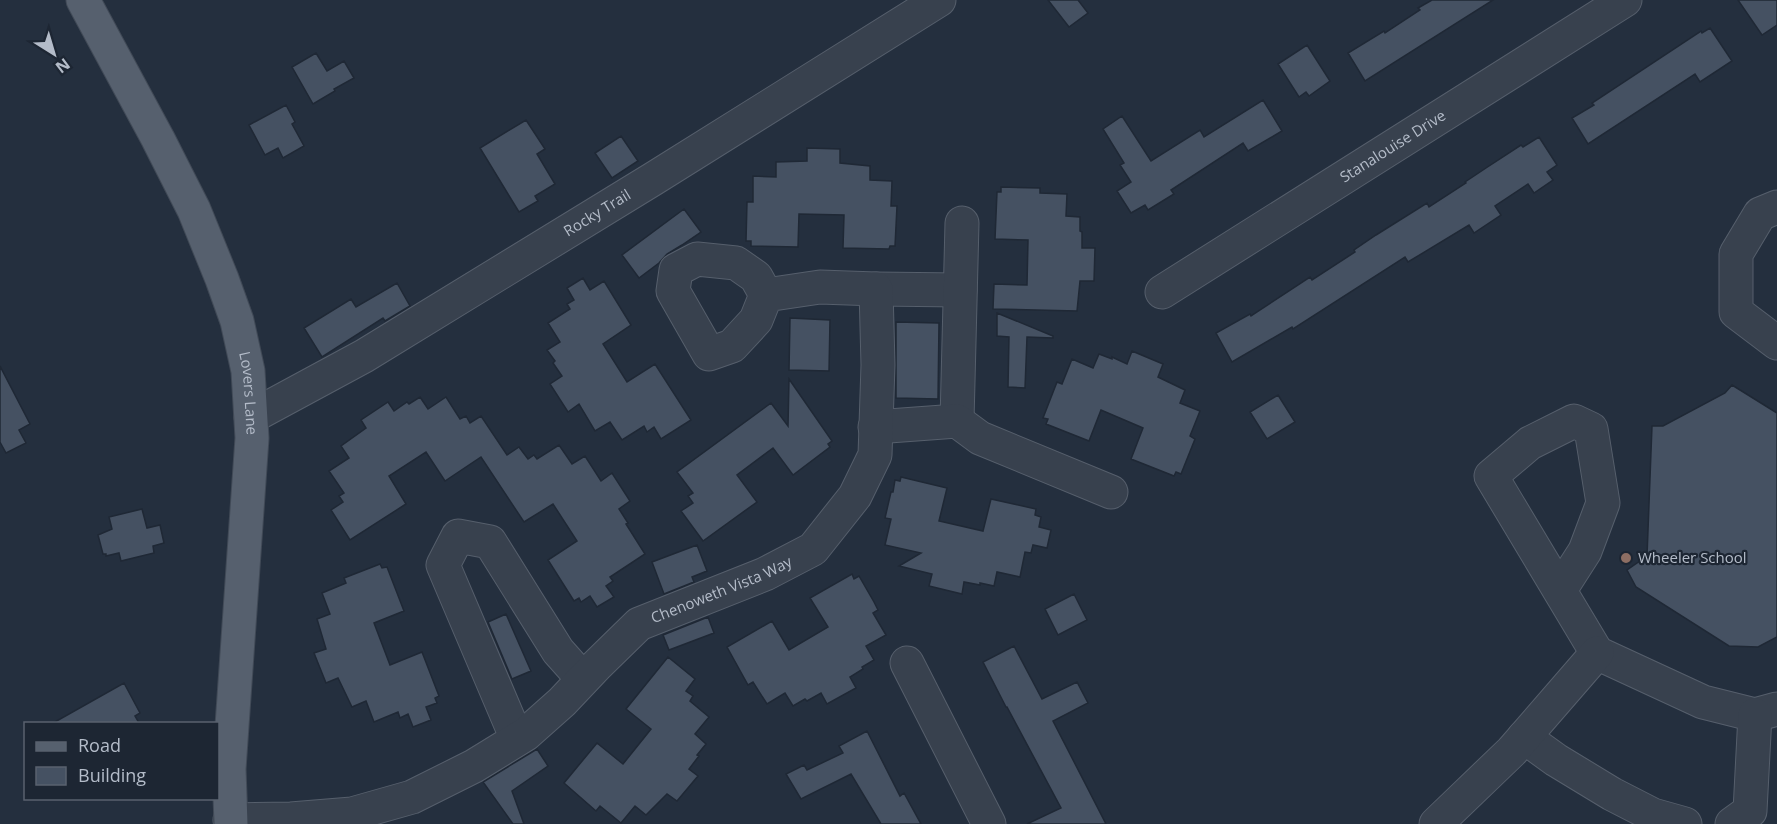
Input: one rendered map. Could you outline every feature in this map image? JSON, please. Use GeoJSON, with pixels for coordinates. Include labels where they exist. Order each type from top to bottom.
{"type":"FeatureCollection","features":[{"type":"Feature","properties":{"kind":"main road","name":"Lovers Lane"},"geometry":{"type":"LineString","coordinates":[[83,0],[194,210],[237,321],[248,371],[252,438],[229,770],[231,822]]}},
{"type":"Feature","properties":{"kind":"street","name":"Rocky Trail"},"geometry":{"type":"LineString","coordinates":[[250,417],[364,356],[939,0]]}},
{"type":"Feature","properties":{"kind":"street","name":"Stanalouise Drive"},"geometry":{"type":"LineString","coordinates":[[1162,292],[1625,0]]}},
{"type":"Feature","properties":{"kind":"street"},"geometry":{"type":"LineString","coordinates":[[1777,207],[1760,214],[1736,254],[1736,312],[1777,343]]}},
{"type":"Feature","properties":{"kind":"street"},"geometry":{"type":"LineString","coordinates":[[957,421],[962,223]]}},
{"type":"Feature","properties":{"kind":"street"},"geometry":{"type":"LineString","coordinates":[[766,295],[820,287],[960,290]]}},
{"type":"Feature","properties":{"kind":"street","name":"Chenoweth Vista Way"},"geometry":{"type":"LineString","coordinates":[[231,822],[352,814],[412,797],[474,766],[525,734],[562,702],[639,624],[765,574],[813,549],[855,496],[874,455],[878,365],[876,289]]}},
{"type":"Feature","properties":{"kind":"street"},"geometry":{"type":"LineString","coordinates":[[875,427],[957,421],[980,438],[1112,492]]}},
{"type":"Feature","properties":{"kind":"street"},"geometry":{"type":"LineString","coordinates":[[1560,590],[1585,551],[1603,502],[1591,429],[1574,421],[1530,443],[1491,476],[1597,653],[1703,702],[1766,712],[1750,811],[1732,824]]}},
{"type":"Feature","properties":{"kind":"street"},"geometry":{"type":"LineString","coordinates":[[517,739],[443,565],[458,536],[490,542],[558,651],[583,680]]}},
{"type":"Feature","properties":{"kind":"street"},"geometry":{"type":"LineString","coordinates":[[1436,824],[1512,751],[1597,653]]}},
{"type":"Feature","properties":{"kind":"street"},"geometry":{"type":"LineString","coordinates":[[907,663],[989,824]]}},
{"type":"Feature","properties":{"kind":"street"},"geometry":{"type":"LineString","coordinates":[[1524,737],[1556,760],[1612,794],[1653,814],[1685,824]]}},
{"type":"Feature","properties":{"kind":"building"},"geometry":{"type":"Polygon","coordinates":[[[1048,0],[1078,0],[1088,13],[1069,27],[1048,0]]]}},
{"type":"Feature","properties":{"kind":"building"},"geometry":{"type":"Polygon","coordinates":[[[1432,0],[1493,0],[1365,81],[1348,53],[1384,31],[1385,33],[1432,0]]]}},
{"type":"Feature","properties":{"kind":"building"},"geometry":{"type":"Polygon","coordinates":[[[1738,0],[1777,0],[1777,25],[1762,35],[1738,0]]]}},
{"type":"Feature","properties":{"kind":"building"},"geometry":{"type":"Polygon","coordinates":[[[1710,28],[1732,61],[1700,82],[1695,74],[1588,144],[1572,118],[1701,31],[1702,33],[1710,28]]]}},
{"type":"Feature","properties":{"kind":"building"},"geometry":{"type":"Polygon","coordinates":[[[1307,45],[1330,81],[1309,96],[1306,92],[1299,97],[1278,64],[1307,45]]]}},
{"type":"Feature","properties":{"kind":"building"},"geometry":{"type":"Polygon","coordinates":[[[316,53],[327,71],[344,61],[354,78],[313,104],[292,67],[316,53]]]}},
{"type":"Feature","properties":{"kind":"building"},"geometry":{"type":"Polygon","coordinates":[[[1263,100],[1282,131],[1248,151],[1243,143],[1171,190],[1174,194],[1148,210],[1145,205],[1131,213],[1117,191],[1131,182],[1120,165],[1124,163],[1103,129],[1122,116],[1151,161],[1200,130],[1204,137],[1263,100]]]}},
{"type":"Feature","properties":{"kind":"building"},"geometry":{"type":"Polygon","coordinates":[[[286,105],[295,122],[292,124],[304,146],[283,158],[278,148],[265,155],[249,125],[286,105]]]}},
{"type":"Feature","properties":{"kind":"building"},"geometry":{"type":"Polygon","coordinates":[[[526,120],[545,149],[537,154],[555,184],[535,196],[538,201],[519,212],[480,148],[526,120]]]}},
{"type":"Feature","properties":{"kind":"building"},"geometry":{"type":"Polygon","coordinates":[[[621,136],[638,161],[612,178],[595,153],[621,136]]]}},
{"type":"Feature","properties":{"kind":"building"},"geometry":{"type":"Polygon","coordinates":[[[1539,137],[1557,165],[1547,172],[1553,180],[1534,193],[1528,184],[1495,206],[1501,215],[1474,233],[1469,225],[1408,262],[1405,257],[1293,329],[1292,327],[1232,362],[1216,333],[1250,314],[1251,316],[1310,277],[1312,280],[1355,252],[1354,250],[1376,235],[1427,203],[1429,207],[1521,145],[1523,147],[1539,137]]]}},
{"type":"Feature","properties":{"kind":"building"},"geometry":{"type":"Polygon","coordinates":[[[807,148],[840,149],[840,163],[870,166],[870,180],[892,181],[891,206],[897,206],[895,246],[890,246],[889,249],[843,248],[844,215],[799,214],[798,247],[751,246],[751,241],[746,241],[747,202],[753,202],[753,176],[776,177],[776,162],[807,161],[807,148]]]}},
{"type":"Feature","properties":{"kind":"building"},"geometry":{"type":"Polygon","coordinates":[[[1001,187],[1040,188],[1040,193],[1067,194],[1066,216],[1080,217],[1082,248],[1095,248],[1094,281],[1080,281],[1077,311],[993,309],[994,284],[1027,285],[1028,240],[995,239],[997,192],[1001,192],[1001,187]]]}},
{"type":"Feature","properties":{"kind":"building"},"geometry":{"type":"Polygon","coordinates":[[[684,209],[701,232],[667,254],[639,278],[622,255],[684,209]]]}},
{"type":"Feature","properties":{"kind":"building"},"geometry":{"type":"Polygon","coordinates":[[[583,278],[590,290],[604,281],[631,325],[603,344],[627,382],[655,364],[691,420],[661,439],[654,427],[647,432],[644,426],[622,440],[610,422],[595,431],[579,404],[568,412],[550,384],[562,376],[547,350],[560,342],[548,323],[570,309],[567,304],[574,300],[567,288],[583,278]]]}},
{"type":"Feature","properties":{"kind":"building"},"geometry":{"type":"Polygon","coordinates":[[[397,283],[410,306],[385,321],[383,318],[322,357],[304,328],[351,299],[356,307],[397,283]]]}},
{"type":"Feature","properties":{"kind":"building"},"geometry":{"type":"Polygon","coordinates":[[[997,313],[1053,336],[1053,338],[1027,337],[1025,388],[1008,387],[1009,337],[997,336],[997,313]]]}},
{"type":"Feature","properties":{"kind":"building"},"geometry":{"type":"Polygon","coordinates":[[[790,318],[830,320],[829,371],[789,370],[790,318]]]}},
{"type":"Feature","properties":{"kind":"building"},"geometry":{"type":"Polygon","coordinates":[[[896,322],[939,323],[938,399],[896,398],[896,322]]]}},
{"type":"Feature","properties":{"kind":"building"},"geometry":{"type":"Polygon","coordinates":[[[1132,351],[1163,364],[1158,377],[1185,390],[1180,403],[1200,411],[1190,436],[1195,439],[1181,474],[1176,472],[1174,476],[1131,459],[1143,428],[1101,410],[1089,441],[1046,424],[1048,419],[1043,418],[1057,382],[1062,384],[1072,359],[1093,368],[1099,354],[1127,364],[1132,351]]]}},
{"type":"Feature","properties":{"kind":"building"},"geometry":{"type":"Polygon","coordinates":[[[0,366],[30,424],[19,430],[26,443],[6,453],[0,442],[0,366]]]}},
{"type":"Feature","properties":{"kind":"building"},"geometry":{"type":"Polygon","coordinates":[[[789,379],[832,441],[828,444],[830,447],[793,475],[773,448],[737,475],[757,502],[703,541],[681,511],[693,503],[688,496],[693,493],[677,472],[771,403],[788,426],[789,379]]]}},
{"type":"Feature","properties":{"kind":"building"},"geometry":{"type":"Polygon","coordinates":[[[1732,385],[1777,413],[1777,637],[1758,647],[1729,646],[1636,587],[1627,570],[1647,556],[1652,426],[1663,426],[1725,393],[1732,385]]]}},
{"type":"Feature","properties":{"kind":"building"},"geometry":{"type":"Polygon","coordinates":[[[1278,395],[1295,422],[1267,439],[1250,412],[1278,395]]]}},
{"type":"Feature","properties":{"kind":"building"},"geometry":{"type":"Polygon","coordinates":[[[420,397],[428,409],[446,397],[460,419],[466,416],[470,423],[481,416],[507,455],[519,447],[528,459],[534,455],[537,459],[559,445],[572,464],[585,456],[601,481],[612,473],[630,501],[619,509],[645,554],[610,577],[613,581],[606,586],[614,597],[597,607],[590,596],[581,602],[579,598],[574,601],[548,560],[577,541],[553,504],[524,522],[481,457],[445,481],[426,452],[389,476],[406,504],[350,540],[331,510],[343,502],[339,496],[344,493],[329,471],[349,458],[341,446],[366,428],[361,420],[388,402],[394,411],[420,397]]]}},
{"type":"Feature","properties":{"kind":"building"},"geometry":{"type":"Polygon","coordinates":[[[901,477],[947,488],[939,521],[983,531],[991,499],[1036,509],[1035,515],[1041,517],[1039,527],[1051,530],[1047,548],[1033,545],[1031,553],[1025,552],[1020,577],[997,572],[994,586],[964,582],[962,594],[929,586],[932,574],[899,566],[921,553],[885,545],[891,519],[885,518],[891,492],[893,492],[895,480],[900,481],[901,477]]]}},
{"type":"Feature","properties":{"kind":"building"},"geometry":{"type":"Polygon","coordinates":[[[142,509],[147,528],[160,525],[164,543],[153,546],[154,553],[121,561],[119,553],[106,556],[103,554],[98,535],[112,529],[109,517],[142,509]]]}},
{"type":"Feature","properties":{"kind":"building"},"geometry":{"type":"Polygon","coordinates":[[[697,545],[707,571],[692,577],[694,582],[664,594],[652,562],[697,545]]]}},
{"type":"Feature","properties":{"kind":"building"},"geometry":{"type":"Polygon","coordinates":[[[380,564],[382,568],[387,567],[404,611],[374,623],[390,665],[422,652],[439,696],[435,698],[437,703],[426,707],[431,720],[413,727],[408,714],[400,718],[398,712],[374,722],[366,701],[352,707],[338,678],[326,683],[314,653],[326,649],[317,619],[330,614],[322,593],[346,583],[344,578],[380,564]]]}},
{"type":"Feature","properties":{"kind":"building"},"geometry":{"type":"Polygon","coordinates":[[[852,574],[854,579],[859,576],[874,602],[878,610],[873,613],[886,635],[866,646],[874,660],[850,677],[856,688],[827,704],[821,693],[793,706],[785,693],[767,704],[753,682],[748,685],[727,647],[772,621],[789,650],[828,627],[810,598],[852,574]]]}},
{"type":"Feature","properties":{"kind":"building"},"geometry":{"type":"Polygon","coordinates":[[[1074,594],[1087,620],[1058,635],[1045,609],[1074,594]]]}},
{"type":"Feature","properties":{"kind":"building"},"geometry":{"type":"Polygon","coordinates":[[[506,614],[531,671],[512,679],[488,622],[506,614]]]}},
{"type":"Feature","properties":{"kind":"building"},"geometry":{"type":"Polygon","coordinates":[[[708,617],[714,633],[669,650],[663,635],[708,617]]]}},
{"type":"Feature","properties":{"kind":"building"},"geometry":{"type":"Polygon","coordinates":[[[1014,646],[1042,699],[1077,682],[1088,703],[1053,721],[1106,824],[1027,824],[1061,808],[983,662],[1014,646]]]}},
{"type":"Feature","properties":{"kind":"building"},"geometry":{"type":"Polygon","coordinates":[[[668,657],[695,679],[686,691],[693,696],[690,701],[709,717],[695,734],[706,744],[689,769],[698,776],[677,801],[667,794],[646,815],[635,806],[621,823],[600,806],[596,811],[564,783],[597,743],[623,764],[651,729],[626,709],[668,657]]]}},
{"type":"Feature","properties":{"kind":"building"},"geometry":{"type":"Polygon","coordinates":[[[124,683],[140,713],[135,716],[138,722],[55,722],[124,683]]]}},
{"type":"Feature","properties":{"kind":"building"},"geometry":{"type":"Polygon","coordinates":[[[867,731],[900,796],[904,793],[921,824],[881,824],[851,774],[801,799],[786,774],[804,765],[807,770],[843,753],[839,746],[867,731]]]}},
{"type":"Feature","properties":{"kind":"building"},"geometry":{"type":"Polygon","coordinates":[[[537,749],[548,766],[512,791],[524,824],[513,824],[483,782],[537,749]]]}},
{"type":"Feature","properties":{"kind":"place","name":"Wheeler School"},"geometry":{"type":"Point","coordinates":[1626,558]}}]}
